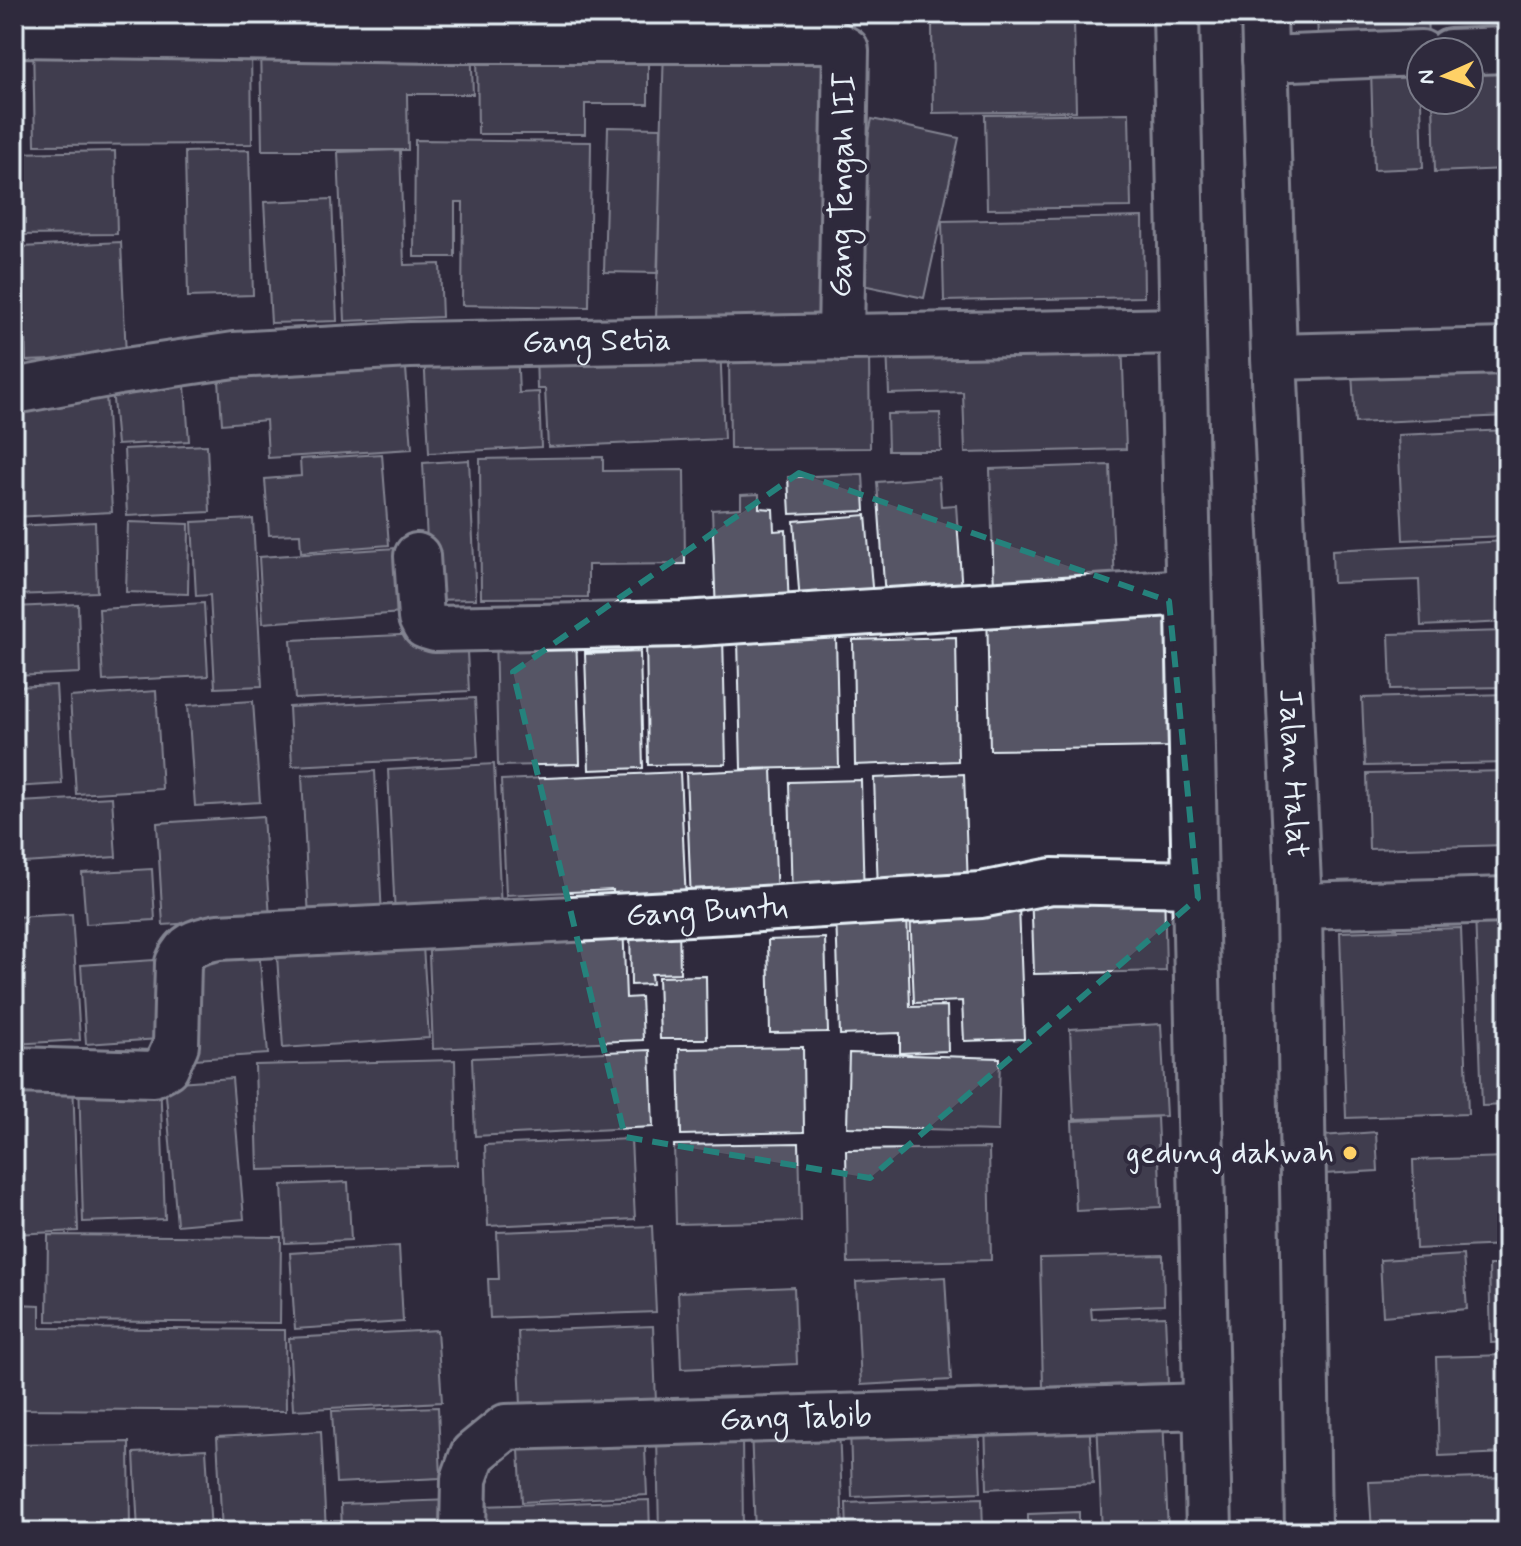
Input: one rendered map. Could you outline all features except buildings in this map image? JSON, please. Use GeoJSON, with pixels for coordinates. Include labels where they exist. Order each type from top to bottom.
{"type":"FeatureCollection","features":[{"type":"Feature","properties":{"kind":"street"},"geometry":{"type":"LineString","coordinates":[[1176,14],[1209,1532]]}},
{"type":"Feature","properties":{"kind":"street","name":"Jalan Halat"},"geometry":{"type":"LineString","coordinates":[[1264,14],[1274,357],[1299,906],[1308,1532]]}},
{"type":"Feature","properties":{"kind":"street","name":"Gang Tengah III"},"geometry":{"type":"LineString","coordinates":[[14,34],[439,40],[829,40],[846,50],[841,338]]}},
{"type":"Feature","properties":{"kind":"street"},"geometry":{"type":"LineString","coordinates":[[1485,51],[1507,50]]}},
{"type":"Feature","properties":{"kind":"street"},"geometry":{"type":"LineString","coordinates":[[1265,59],[1405,54]]}},
{"type":"Feature","properties":{"kind":"street","name":"Gang Setia"},"geometry":{"type":"LineString","coordinates":[[14,391],[234,355],[410,345],[1183,331]]}},
{"type":"Feature","properties":{"kind":"street"},"geometry":{"type":"LineString","coordinates":[[1274,357],[1507,351]]}},
{"type":"Feature","properties":{"kind":"street"},"geometry":{"type":"LineString","coordinates":[[417,556],[421,618],[425,626],[435,629],[683,624],[1188,592]]}},
{"type":"Feature","properties":{"kind":"street","name":"Gang Buntu"},"geometry":{"type":"LineString","coordinates":[[14,1070],[153,1074],[166,1067],[176,1045],[178,963],[182,951],[193,943],[218,937],[981,895],[1052,881],[1195,884]]}},
{"type":"Feature","properties":{"kind":"street"},"geometry":{"type":"LineString","coordinates":[[1299,906],[1507,900]]}},
{"type":"Feature","properties":{"kind":"street","name":"Gang Tabib"},"geometry":{"type":"LineString","coordinates":[[463,1532],[464,1479],[473,1454],[506,1427],[1206,1406]]}},
{"type":"Feature","properties":{"kind":"highlighted area"},"geometry":{"type":"Polygon","coordinates":[[[799,473],[1169,601],[1198,898],[870,1178],[625,1137],[513,672],[799,473]]]}},
{"type":"Feature","properties":{"kind":"place","name":"gedung dakwah"},"geometry":{"type":"Point","coordinates":[1350,1153]}}]}
